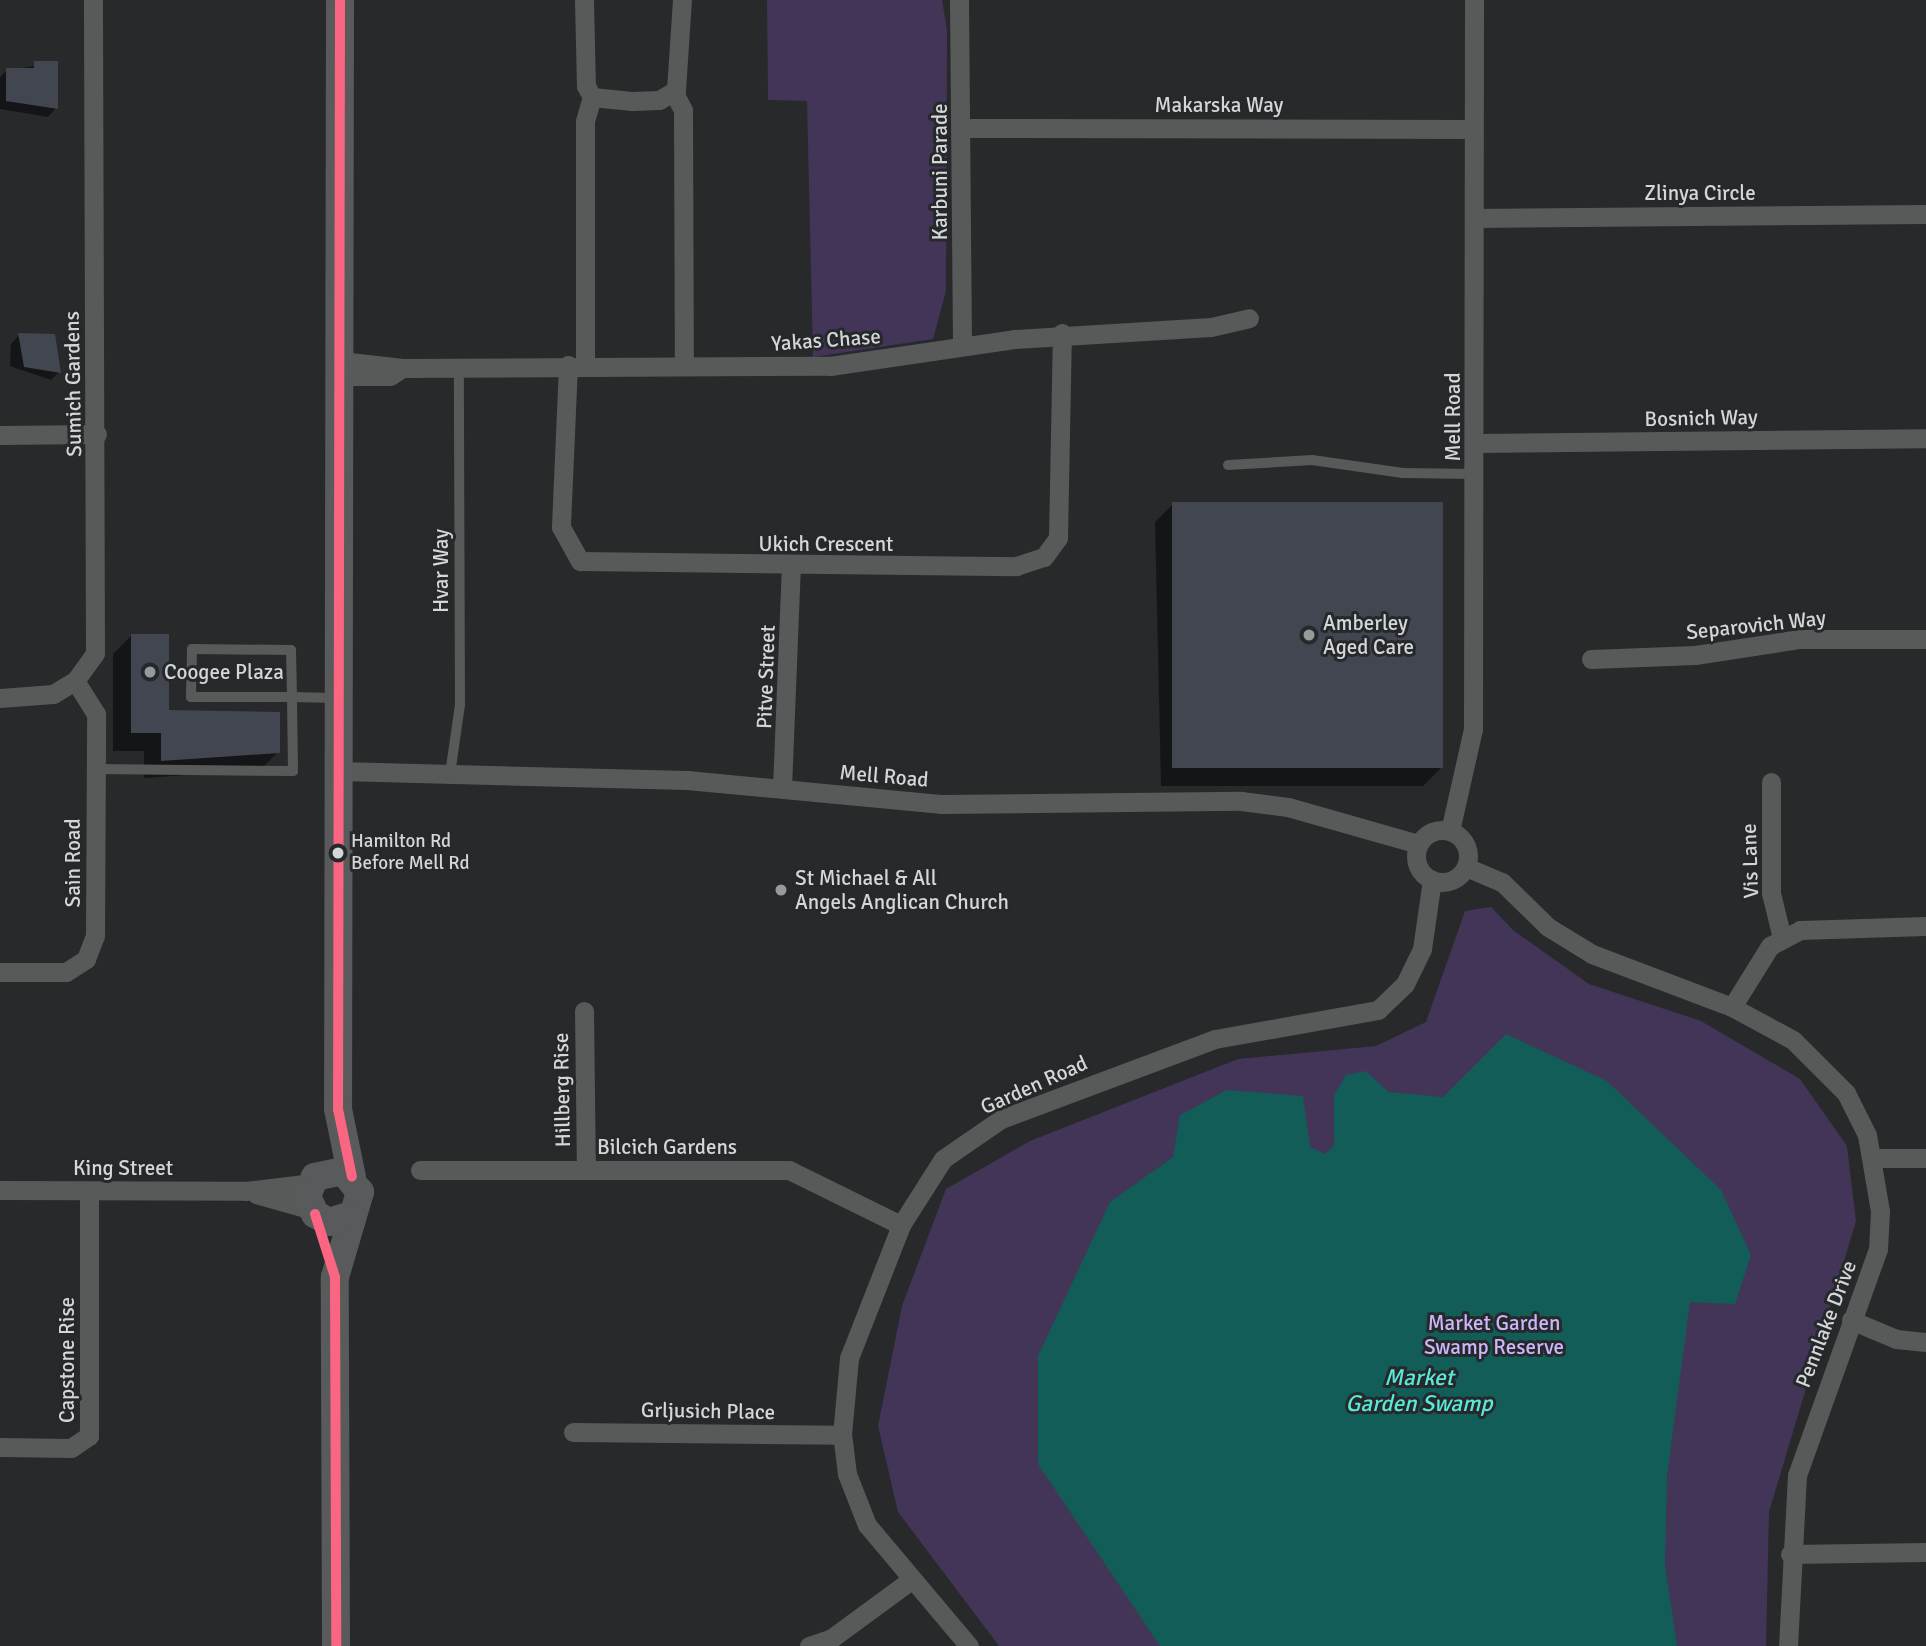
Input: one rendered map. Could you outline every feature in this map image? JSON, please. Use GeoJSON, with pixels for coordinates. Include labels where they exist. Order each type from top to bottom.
{"type":"FeatureCollection","features":[{"type":"Feature","properties":{"kind":"main road"},"geometry":{"type":"LineString","coordinates":[[335,1278],[352,1215],[360,1200],[352,1177],[338,1109],[342,698],[340,0]]}},
{"type":"Feature","properties":{"kind":"main road"},"geometry":{"type":"LineString","coordinates":[[336,1646],[335,1278],[314,1195],[338,1109]]}},
{"type":"Feature","properties":{"kind":"main road"},"geometry":{"type":"LineString","coordinates":[[314,1195],[337,1170],[352,1177]]}},
{"type":"Feature","properties":{"kind":"main road"},"geometry":{"type":"LineString","coordinates":[[314,1195],[329,1222],[352,1215]]}},
{"type":"Feature","properties":{"kind":"street","name":"Sumich Gardens"},"geometry":{"type":"LineString","coordinates":[[75,681],[97,639],[93,0]]}},
{"type":"Feature","properties":{"kind":"street"},"geometry":{"type":"LineString","coordinates":[[577,365],[585,121],[592,97],[584,76],[584,0]]}},
{"type":"Feature","properties":{"kind":"street"},"geometry":{"type":"LineString","coordinates":[[592,97],[659,100],[674,93],[681,75],[682,0]]}},
{"type":"Feature","properties":{"kind":"street","name":"Karbuni Parade"},"geometry":{"type":"LineString","coordinates":[[959,0],[964,128],[962,345]]}},
{"type":"Feature","properties":{"kind":"street","name":"Mell Road"},"geometry":{"type":"LineString","coordinates":[[1450,831],[1473,729],[1476,443],[1474,0]]}},
{"type":"Feature","properties":{"kind":"street"},"geometry":{"type":"LineString","coordinates":[[674,93],[683,110],[684,366]]}},
{"type":"Feature","properties":{"kind":"street","name":"Makarska Way"},"geometry":{"type":"LineString","coordinates":[[964,128],[1473,129]]}},
{"type":"Feature","properties":{"kind":"street","name":"Zlinya Circle"},"geometry":{"type":"LineString","coordinates":[[1475,218],[1926,214]]}},
{"type":"Feature","properties":{"kind":"street","name":"Yakas Chase"},"geometry":{"type":"LineString","coordinates":[[341,369],[390,376],[403,368],[577,365],[830,366],[962,345],[1062,333],[1211,327],[1249,318]]}},
{"type":"Feature","properties":{"kind":"street","name":"Ukich Crescent"},"geometry":{"type":"LineString","coordinates":[[577,365],[561,527],[580,561],[791,568],[1016,566],[1044,557],[1060,527],[1062,333]]}},
{"type":"Feature","properties":{"kind":"street"},"geometry":{"type":"LineString","coordinates":[[0,435],[97,434]]}},
{"type":"Feature","properties":{"kind":"street","name":"Bosnich Way"},"geometry":{"type":"LineString","coordinates":[[1476,443],[1926,438]]}},
{"type":"Feature","properties":{"kind":"street","name":"Pitve Street"},"geometry":{"type":"LineString","coordinates":[[782,788],[791,568]]}},
{"type":"Feature","properties":{"kind":"street","name":"Separovich Way"},"geometry":{"type":"LineString","coordinates":[[1591,659],[1695,654],[1800,639],[1926,639]]}},
{"type":"Feature","properties":{"kind":"street"},"geometry":{"type":"LineString","coordinates":[[0,698],[40,698],[75,681]]}},
{"type":"Feature","properties":{"kind":"street","name":"Sain Road"},"geometry":{"type":"LineString","coordinates":[[0,972],[66,972],[92,948],[96,714],[75,681]]}},
{"type":"Feature","properties":{"kind":"street","name":"Mell Road"},"geometry":{"type":"LineString","coordinates":[[340,771],[782,788],[940,804],[1241,801],[1288,807],[1418,844]]}},
{"type":"Feature","properties":{"kind":"street","name":"Vis Lane"},"geometry":{"type":"LineString","coordinates":[[1771,782],[1771,893],[1782,938]]}},
{"type":"Feature","properties":{"kind":"street"},"geometry":{"type":"LineString","coordinates":[[1435,830],[1450,831],[1468,850],[1465,867],[1447,881],[1432,880],[1416,861],[1418,844],[1435,830]]}},
{"type":"Feature","properties":{"kind":"street","name":"Pennlake Drive"},"geometry":{"type":"LineString","coordinates":[[1465,867],[1502,882],[1548,927],[1592,954],[1732,1007],[1793,1040],[1829,1071],[1857,1112],[1874,1158],[1878,1249],[1797,1475],[1790,1554],[1788,1646]]}},
{"type":"Feature","properties":{"kind":"street","name":"Garden Road"},"geometry":{"type":"LineString","coordinates":[[969,1646],[867,1525],[847,1474],[842,1435],[849,1359],[901,1225],[943,1159],[1001,1119],[1215,1039],[1377,1010],[1405,984],[1422,949],[1432,880]]}},
{"type":"Feature","properties":{"kind":"street"},"geometry":{"type":"LineString","coordinates":[[1732,1007],[1760,959],[1782,938],[1824,926],[1926,926]]}},
{"type":"Feature","properties":{"kind":"street","name":"Hillberg Rise"},"geometry":{"type":"LineString","coordinates":[[584,1011],[586,1169]]}},
{"type":"Feature","properties":{"kind":"street"},"geometry":{"type":"LineString","coordinates":[[1874,1158],[1926,1158]]}},
{"type":"Feature","properties":{"kind":"street","name":"Bilcich Gardens"},"geometry":{"type":"LineString","coordinates":[[420,1170],[789,1170],[901,1225]]}},
{"type":"Feature","properties":{"kind":"street","name":"King Street"},"geometry":{"type":"LineString","coordinates":[[0,1190],[245,1191],[314,1195]]}},
{"type":"Feature","properties":{"kind":"street","name":"Capstone Rise"},"geometry":{"type":"LineString","coordinates":[[0,1447],[71,1448],[89,1436],[89,1191]]}},
{"type":"Feature","properties":{"kind":"street","name":"King Street"},"geometry":{"type":"LineString","coordinates":[[245,1191],[314,1195]]}},
{"type":"Feature","properties":{"kind":"street"},"geometry":{"type":"LineString","coordinates":[[1851,1320],[1896,1339],[1926,1342]]}},
{"type":"Feature","properties":{"kind":"street","name":"Grljusich Place"},"geometry":{"type":"LineString","coordinates":[[573,1432],[842,1435]]}},
{"type":"Feature","properties":{"kind":"street"},"geometry":{"type":"LineString","coordinates":[[1790,1554],[1926,1552]]}},
{"type":"Feature","properties":{"kind":"street"},"geometry":{"type":"LineString","coordinates":[[809,1646],[832,1638],[911,1580]]}},
{"type":"Feature","properties":{"kind":"lane","name":"Hvar Way"},"geometry":{"type":"LineString","coordinates":[[450,774],[460,705],[459,368]]}},
{"type":"Feature","properties":{"kind":"lane"},"geometry":{"type":"LineString","coordinates":[[1228,465],[1312,460],[1403,474],[1475,474]]}},
{"type":"Feature","properties":{"kind":"lane"},"geometry":{"type":"LineString","coordinates":[[96,769],[293,771],[292,697],[291,650],[192,649],[191,697],[292,697],[342,698]]}},
{"type":"Feature","properties":{"kind":"green space"},"geometry":{"type":"Polygon","coordinates":[[[767,0],[942,0],[947,30],[946,291],[933,339],[813,357],[807,101],[768,100],[767,0]]]}},
{"type":"Feature","properties":{"kind":"green space","name":"Market Garden Swamp"},"geometry":{"type":"Polygon","coordinates":[[[1491,907],[1514,931],[1589,984],[1701,1021],[1800,1079],[1847,1146],[1856,1221],[1769,1512],[1766,1646],[999,1646],[898,1512],[878,1426],[902,1306],[946,1189],[1030,1141],[1238,1059],[1376,1046],[1426,1022],[1465,911],[1491,907]]]}},
{"type":"Feature","properties":{"kind":"water","name":"Market Garden Swamp"},"geometry":{"type":"Polygon","coordinates":[[[1506,1034],[1607,1081],[1721,1190],[1751,1255],[1735,1304],[1690,1302],[1667,1476],[1665,1565],[1677,1646],[1160,1646],[1038,1464],[1038,1356],[1110,1202],[1173,1157],[1180,1115],[1227,1090],[1303,1096],[1310,1147],[1325,1154],[1334,1146],[1334,1095],[1346,1075],[1366,1071],[1388,1092],[1443,1097],[1506,1034]]]}},
{"type":"Feature","properties":{"kind":"building"},"geometry":{"type":"Polygon","coordinates":[[[34,61],[58,61],[58,109],[6,101],[6,68],[34,68],[34,61]]]}},
{"type":"Feature","properties":{"kind":"building"},"geometry":{"type":"Polygon","coordinates":[[[18,333],[55,334],[61,373],[24,367],[18,333]]]}},
{"type":"Feature","properties":{"kind":"building","name":"Amberley Aged Care"},"geometry":{"type":"Polygon","coordinates":[[[1172,502],[1443,502],[1443,768],[1172,768],[1172,502]]]}},
{"type":"Feature","properties":{"kind":"building","name":"Coogee Plaza"},"geometry":{"type":"Polygon","coordinates":[[[131,634],[169,634],[169,710],[280,712],[280,753],[161,761],[161,733],[131,733],[131,634]]]}},
{"type":"Feature","properties":{"kind":"transit line"},"geometry":{"type":"LineString","coordinates":[[340,0],[338,1109],[352,1177]]}},
{"type":"Feature","properties":{"kind":"transit line"},"geometry":{"type":"LineString","coordinates":[[315,1214],[335,1277],[336,1646]]}},
{"type":"Feature","properties":{"kind":"place","name":"Amberley Aged Care"},"geometry":{"type":"Point","coordinates":[1309,635]}},
{"type":"Feature","properties":{"kind":"place","name":"Coogee Plaza"},"geometry":{"type":"Point","coordinates":[150,672]}},
{"type":"Feature","properties":{"kind":"place","name":"Hamilton Rd Before Mell Rd"},"geometry":{"type":"Point","coordinates":[338,853]}},
{"type":"Feature","properties":{"kind":"place","name":"St Michael & All Angels Anglican Church"},"geometry":{"type":"Point","coordinates":[781,890]}},
{"type":"Feature","properties":{"kind":"park label","name":"Market Garden Swamp Reserve"},"geometry":{"type":"Point","coordinates":[1494,1335]}}]}
